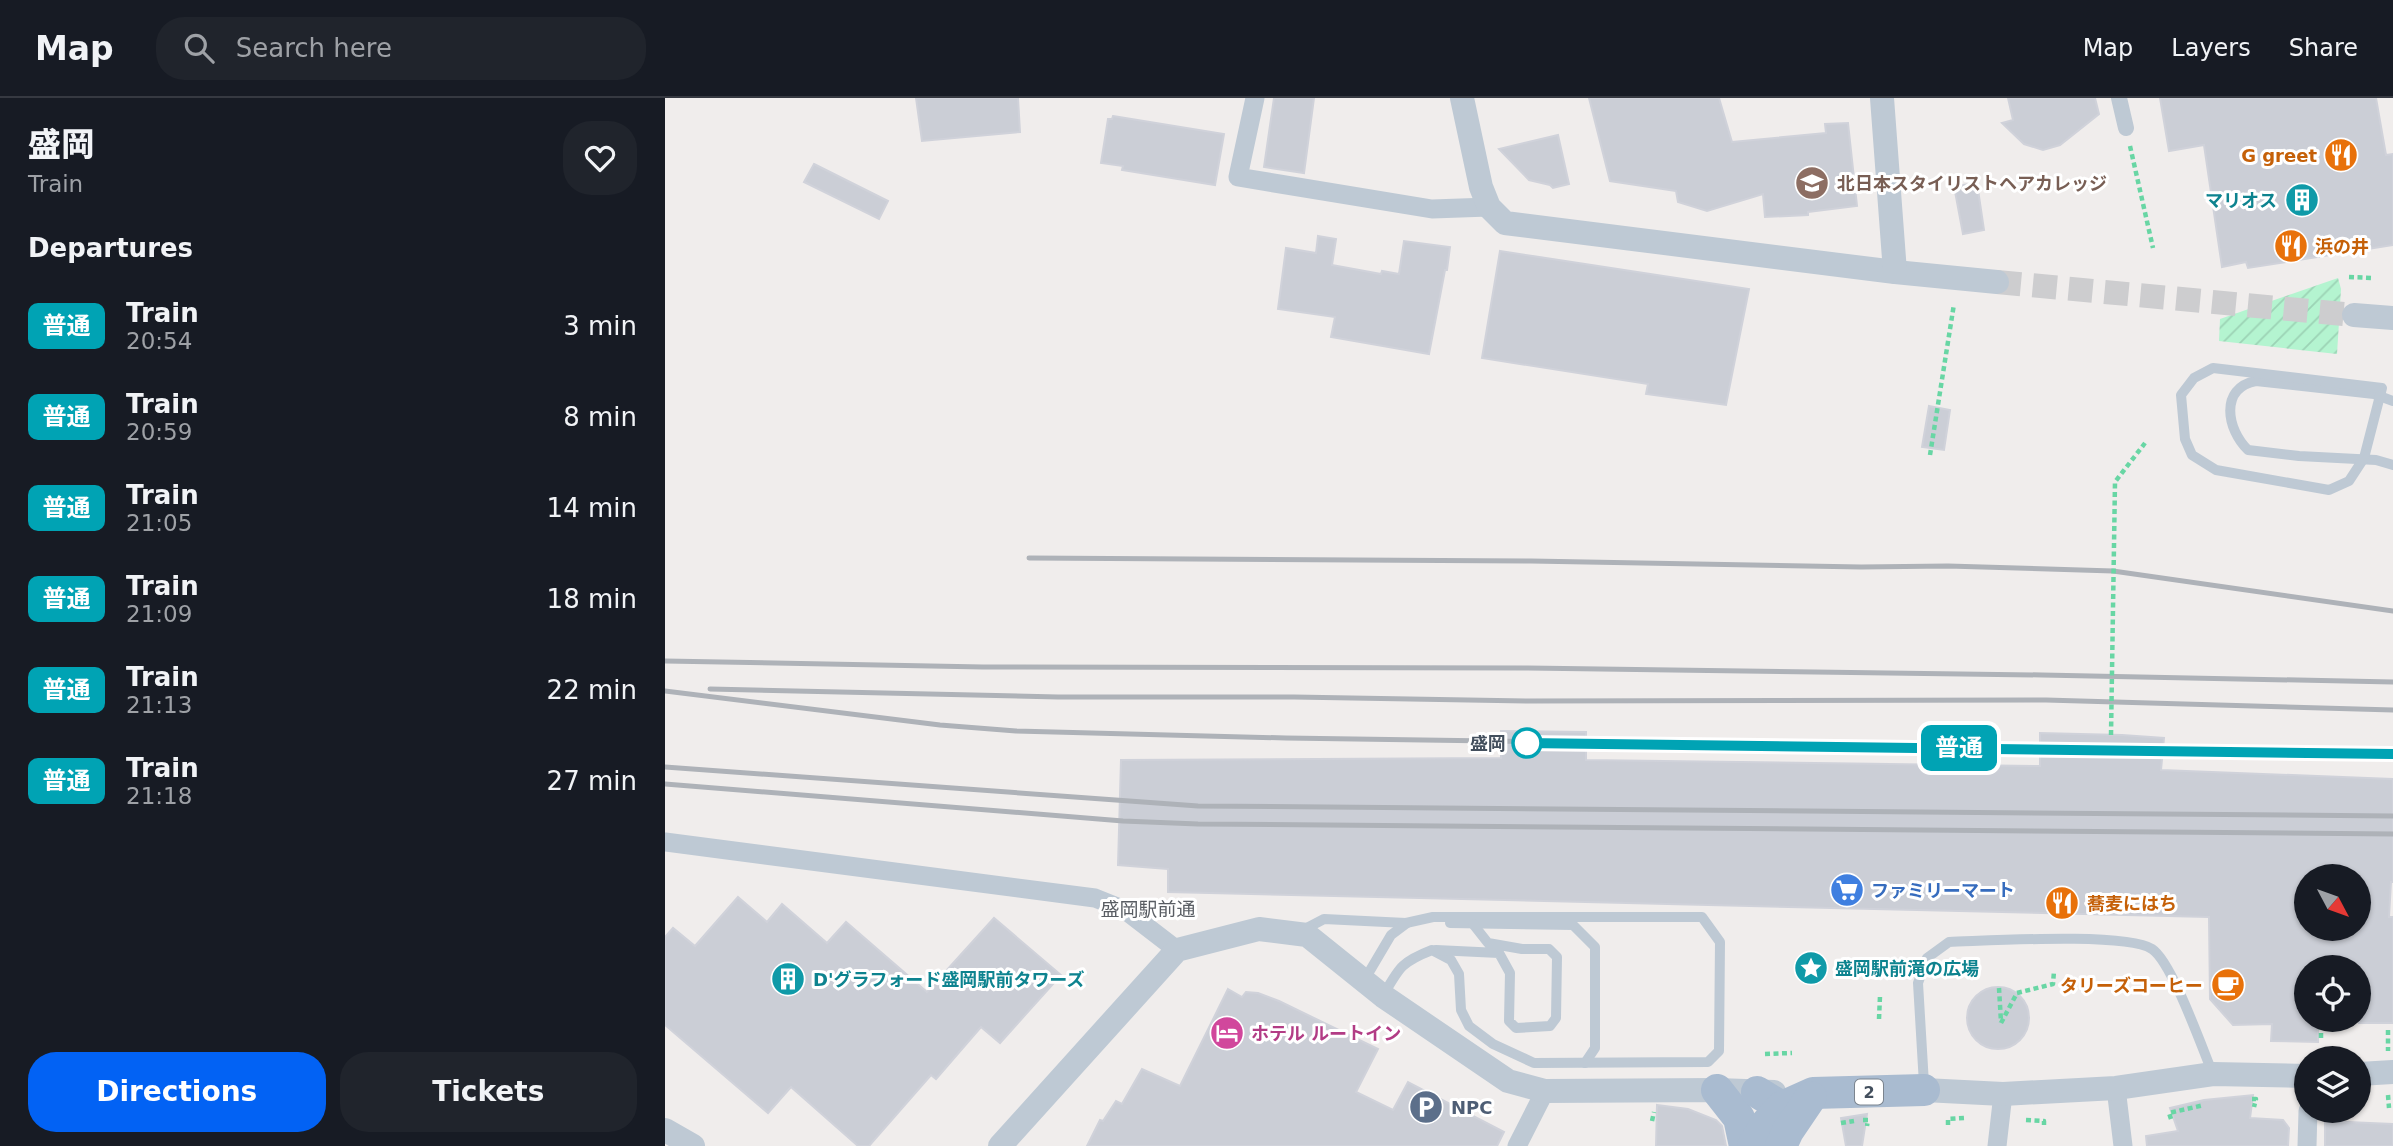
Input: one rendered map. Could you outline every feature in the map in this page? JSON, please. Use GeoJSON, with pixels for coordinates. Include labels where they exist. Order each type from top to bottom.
{"type":"FeatureCollection","features":[{"type":"Feature","properties":{"kind":"main road"},"geometry":{"type":"LineString","coordinates":[[1717,1090],[1739,1118],[1745,1146]]}},
{"type":"Feature","properties":{"kind":"main road","name":"2"},"geometry":{"type":"LineString","coordinates":[[1813,1093],[1924,1090]]}},
{"type":"Feature","properties":{"kind":"main road"},"geometry":{"type":"LineString","coordinates":[[1753,1146],[1766,1124],[1813,1093]]}},
{"type":"Feature","properties":{"kind":"street"},"geometry":{"type":"LineString","coordinates":[[1255,98],[1238,177],[1432,209],[1489,207]]}},
{"type":"Feature","properties":{"kind":"street"},"geometry":{"type":"LineString","coordinates":[[1462,98],[1481,187],[1489,207],[1505,223],[1895,272],[1997,282]]}},
{"type":"Feature","properties":{"kind":"street"},"geometry":{"type":"LineString","coordinates":[[1882,98],[1895,272]]}},
{"type":"Feature","properties":{"kind":"street"},"geometry":{"type":"LineString","coordinates":[[2119,98],[2126,128]]}},
{"type":"Feature","properties":{"kind":"street"},"geometry":{"type":"LineString","coordinates":[[2354,315],[2393,318]]}},
{"type":"Feature","properties":{"kind":"street"},"geometry":{"type":"LineString","coordinates":[[665,842],[1095,898],[1125,910],[1177,950]]}},
{"type":"Feature","properties":{"kind":"street"},"geometry":{"type":"LineString","coordinates":[[1000,1146],[1177,950],[1259,929],[1307,934],[1374,988],[1508,1081],[1545,1091],[1717,1090],[1777,1119],[1813,1093]]}},
{"type":"Feature","properties":{"kind":"street"},"geometry":{"type":"LineString","coordinates":[[2371,1073],[2393,1072]]}},
{"type":"Feature","properties":{"kind":"street"},"geometry":{"type":"LineString","coordinates":[[1924,1090],[2003,1094],[2116,1088],[2213,1074],[2294,1076]]}},
{"type":"Feature","properties":{"kind":"street"},"geometry":{"type":"LineString","coordinates":[[2116,1088],[2123,1146]]}},
{"type":"Feature","properties":{"kind":"street"},"geometry":{"type":"LineString","coordinates":[[1517,1146],[1545,1091]]}},
{"type":"Feature","properties":{"kind":"street"},"geometry":{"type":"LineString","coordinates":[[1997,1146],[2003,1094]]}},
{"type":"Feature","properties":{"kind":"street"},"geometry":{"type":"LineString","coordinates":[[2307,1146],[2308,1123]]}},
{"type":"Feature","properties":{"kind":"street"},"geometry":{"type":"LineString","coordinates":[[667,1131],[692,1146]]}},
{"type":"Feature","properties":{"kind":"lane"},"geometry":{"type":"LineString","coordinates":[[2213,368],[2388,388],[2364,458],[2349,481],[2329,490],[2216,470],[2192,455],[2185,439],[2181,396],[2194,378],[2213,368]]}},
{"type":"Feature","properties":{"kind":"lane"},"geometry":{"type":"LineString","coordinates":[[2393,401],[2374,394],[2256,381],[2245,383],[2238,391],[2231,403],[2230,418],[2234,432],[2248,450],[2376,460],[2393,465]]}},
{"type":"Feature","properties":{"kind":"lane"},"geometry":{"type":"LineString","coordinates":[[1374,988],[1391,935],[1406,923],[1433,917],[1702,917],[1720,942],[1719,1051],[1708,1062],[1534,1063],[1493,1044],[1469,1026],[1461,1010],[1458,974],[1451,960],[1432,950]]}},
{"type":"Feature","properties":{"kind":"lane"},"geometry":{"type":"LineString","coordinates":[[1296,933],[1324,919],[1573,925],[1595,947],[1595,1048],[1585,1063]]}},
{"type":"Feature","properties":{"kind":"lane"},"geometry":{"type":"LineString","coordinates":[[1374,988],[1396,974],[1409,959],[1432,950],[1499,953],[1510,972],[1509,1021],[1516,1028],[1550,1026],[1556,1018],[1557,957],[1549,949],[1522,949],[1488,943],[1473,924]]}},
{"type":"Feature","properties":{"kind":"lane"},"geometry":{"type":"LineString","coordinates":[[1924,1090],[1918,983],[1927,958],[1949,942],[2116,940],[2152,949],[2170,971],[2213,1074]]}},
{"type":"Feature","properties":{"kind":"path"},"geometry":{"type":"LineString","coordinates":[[2126,128],[2153,248]]}},
{"type":"Feature","properties":{"kind":"path"},"geometry":{"type":"LineString","coordinates":[[2349,277],[2374,278]]}},
{"type":"Feature","properties":{"kind":"path"},"geometry":{"type":"LineString","coordinates":[[1930,455],[1954,304]]}},
{"type":"Feature","properties":{"kind":"path"},"geometry":{"type":"LineString","coordinates":[[2111,735],[2115,482],[2145,443]]}},
{"type":"Feature","properties":{"kind":"path"},"geometry":{"type":"LineString","coordinates":[[2000,988],[2001,1023],[2017,993],[2053,984],[2054,971]]}},
{"type":"Feature","properties":{"kind":"path"},"geometry":{"type":"LineString","coordinates":[[1879,1019],[1880,996]]}},
{"type":"Feature","properties":{"kind":"path"},"geometry":{"type":"LineString","coordinates":[[2321,1032],[2321,1038]]}},
{"type":"Feature","properties":{"kind":"path"},"geometry":{"type":"LineString","coordinates":[[1765,1054],[1793,1053]]}},
{"type":"Feature","properties":{"kind":"path"},"geometry":{"type":"LineString","coordinates":[[2253,1099],[2256,1099],[2254,1107]]}},
{"type":"Feature","properties":{"kind":"path"},"geometry":{"type":"LineString","coordinates":[[2171,1119],[2169,1113],[2204,1105]]}},
{"type":"Feature","properties":{"kind":"path"},"geometry":{"type":"LineString","coordinates":[[1948,1125],[1948,1119],[1965,1118]]}},
{"type":"Feature","properties":{"kind":"path"},"geometry":{"type":"LineString","coordinates":[[2026,1120],[2044,1121],[2044,1126]]}},
{"type":"Feature","properties":{"kind":"green space"},"geometry":{"type":"Polygon","coordinates":[[[2338,278],[2341,289],[2337,354],[2219,341],[2220,319],[2338,278]]]}},
{"type":"Feature","properties":{"kind":"building"},"geometry":{"type":"Polygon","coordinates":[[[916,98],[1018,98],[1020,132],[922,141],[916,98]]]}},
{"type":"Feature","properties":{"kind":"building"},"geometry":{"type":"Polygon","coordinates":[[[1274,98],[1314,98],[1304,173],[1264,167],[1274,98]]]}},
{"type":"Feature","properties":{"kind":"building"},"geometry":{"type":"Polygon","coordinates":[[[1589,98],[1719,98],[1732,142],[1826,133],[1825,124],[1848,123],[1857,206],[1808,212],[1808,215],[1765,217],[1763,194],[1707,211],[1678,202],[1676,191],[1610,181],[1589,98]]]}},
{"type":"Feature","properties":{"kind":"building"},"geometry":{"type":"Polygon","coordinates":[[[2008,98],[2095,98],[2099,114],[2060,145],[2043,150],[2024,144],[2002,123],[2013,120],[2008,98]]]}},
{"type":"Feature","properties":{"kind":"building","name":"マリオス"},"geometry":{"type":"Polygon","coordinates":[[[2160,98],[2376,98],[2386,155],[2393,154],[2393,245],[2248,268],[2246,262],[2222,267],[2204,145],[2169,151],[2160,98]]]}},
{"type":"Feature","properties":{"kind":"building"},"geometry":{"type":"Polygon","coordinates":[[[1113,116],[1224,134],[1215,185],[1122,170],[1123,166],[1101,163],[1108,119],[1113,116]]]}},
{"type":"Feature","properties":{"kind":"building"},"geometry":{"type":"Polygon","coordinates":[[[1558,135],[1569,184],[1553,188],[1529,180],[1499,149],[1558,135]]]}},
{"type":"Feature","properties":{"kind":"building"},"geometry":{"type":"Polygon","coordinates":[[[814,164],[888,201],[879,219],[804,182],[814,164]]]}},
{"type":"Feature","properties":{"kind":"building"},"geometry":{"type":"Polygon","coordinates":[[[1977,183],[1984,230],[1963,234],[1954,186],[1977,183]]]}},
{"type":"Feature","properties":{"kind":"building"},"geometry":{"type":"Polygon","coordinates":[[[1318,236],[1336,239],[1332,265],[1381,274],[1382,271],[1399,274],[1404,241],[1450,247],[1429,354],[1331,337],[1335,317],[1278,309],[1286,248],[1316,253],[1318,236]]]}},
{"type":"Feature","properties":{"kind":"building"},"geometry":{"type":"Polygon","coordinates":[[[1500,251],[1749,289],[1726,405],[1646,394],[1648,384],[1482,358],[1500,251]]]}},
{"type":"Feature","properties":{"kind":"building"},"geometry":{"type":"Polygon","coordinates":[[[1929,406],[1950,410],[1944,450],[1922,447],[1929,406]]]}},
{"type":"Feature","properties":{"kind":"building"},"geometry":{"type":"Polygon","coordinates":[[[1501,731],[1586,732],[1586,760],[2040,766],[2040,733],[2164,738],[2161,770],[2393,779],[2393,882],[2389,917],[2393,917],[2393,1023],[2371,1023],[2371,955],[2294,955],[2294,1032],[2318,1032],[2318,1042],[2271,1041],[2272,1024],[2233,1025],[2210,999],[2209,917],[1168,892],[1168,869],[1118,865],[1121,760],[1501,758],[1501,731]]]}},
{"type":"Feature","properties":{"kind":"building","name":"D'グラフォード盛岡駅前タワーズ"},"geometry":{"type":"Polygon","coordinates":[[[738,897],[767,922],[782,904],[827,943],[846,922],[927,992],[994,918],[1061,975],[1000,1043],[981,1027],[936,1079],[931,1075],[869,1146],[858,1146],[791,1087],[768,1113],[665,1025],[665,937],[673,928],[695,946],[738,897]]]}},
{"type":"Feature","properties":{"kind":"building"},"geometry":{"type":"Polygon","coordinates":[[[1998,987],[2010,989],[2020,996],[2027,1006],[2027,1030],[2020,1040],[2010,1047],[1998,1049],[1986,1047],[1976,1040],[1969,1030],[1967,1018],[1969,1006],[1976,996],[1986,989],[1998,987]]]}},
{"type":"Feature","properties":{"kind":"building"},"geometry":{"type":"Polygon","coordinates":[[[1228,989],[1242,997],[1246,992],[1258,993],[1279,1001],[1378,1049],[1356,1092],[1393,1110],[1408,1082],[1504,1132],[1497,1146],[1087,1146],[1100,1120],[1103,1121],[1116,1101],[1122,1104],[1142,1069],[1180,1086],[1228,989]]]}},
{"type":"Feature","properties":{"kind":"building"},"geometry":{"type":"Polygon","coordinates":[[[2253,1095],[2250,1118],[2283,1120],[2289,1128],[2288,1146],[2147,1146],[2146,1136],[2178,1131],[2170,1108],[2204,1100],[2253,1095]]]}},
{"type":"Feature","properties":{"kind":"building"},"geometry":{"type":"Polygon","coordinates":[[[1657,1105],[1688,1109],[1716,1120],[1722,1126],[1726,1146],[1656,1146],[1657,1105]]]}},
{"type":"Feature","properties":{"kind":"building"},"geometry":{"type":"Polygon","coordinates":[[[1867,1114],[1862,1146],[1846,1146],[1841,1118],[1867,1114]]]}},
{"type":"Feature","properties":{"kind":"building"},"geometry":{"type":"Polygon","coordinates":[[[2325,1123],[2393,1124],[2393,1146],[2325,1146],[2325,1123]]]}},
{"type":"Feature","properties":{"kind":"tunnel"},"geometry":{"type":"LineString","coordinates":[[1997,282],[2354,315]]}},
{"type":"Feature","properties":{"kind":"railway"},"geometry":{"type":"LineString","coordinates":[[1029,558],[1948,566],[2113,571],[2393,611]]}},
{"type":"Feature","properties":{"kind":"railway"},"geometry":{"type":"LineString","coordinates":[[665,661],[983,667],[1528,668],[2393,682]]}},
{"type":"Feature","properties":{"kind":"railway"},"geometry":{"type":"LineString","coordinates":[[710,689],[1058,697],[1527,701],[2046,700],[2393,710]]}},
{"type":"Feature","properties":{"kind":"railway"},"geometry":{"type":"LineString","coordinates":[[665,691],[940,725],[1016,731],[1286,738],[2393,754]]}},
{"type":"Feature","properties":{"kind":"railway"},"geometry":{"type":"LineString","coordinates":[[665,767],[1198,806],[2393,816]]}},
{"type":"Feature","properties":{"kind":"railway"},"geometry":{"type":"LineString","coordinates":[[665,784],[1123,821],[1198,824],[2393,834]]}},
{"type":"Feature","properties":{"kind":"train","name":"普通"},"geometry":{"type":"LineString","coordinates":[[1525,743],[2393,754]]}},
{"type":"Feature","properties":{"kind":"place","name":"G greet"},"geometry":{"type":"Point","coordinates":[2341,155]}},
{"type":"Feature","properties":{"kind":"place","name":"北日本スタイリストヘアカレッジ"},"geometry":{"type":"Point","coordinates":[1812,183]}},
{"type":"Feature","properties":{"kind":"place","name":"マリオス"},"geometry":{"type":"Point","coordinates":[2302,200]}},
{"type":"Feature","properties":{"kind":"place","name":"浜の井"},"geometry":{"type":"Point","coordinates":[2291,246]}},
{"type":"Feature","properties":{"kind":"place","name":"盛岡"},"geometry":{"type":"Point","coordinates":[1527,743]}},
{"type":"Feature","properties":{"kind":"place","name":"ファミリーマート"},"geometry":{"type":"Point","coordinates":[1847,890]}},
{"type":"Feature","properties":{"kind":"place","name":"蕎麦にはち"},"geometry":{"type":"Point","coordinates":[2062,903]}},
{"type":"Feature","properties":{"kind":"place","name":"盛岡駅前滝の広場"},"geometry":{"type":"Point","coordinates":[1811,968]}},
{"type":"Feature","properties":{"kind":"place","name":"D'グラフォード盛岡駅前タワーズ"},"geometry":{"type":"Point","coordinates":[788,979]}},
{"type":"Feature","properties":{"kind":"place","name":"タリーズコーヒー"},"geometry":{"type":"Point","coordinates":[2228,985]}},
{"type":"Feature","properties":{"kind":"place","name":"ホテル ルートイン"},"geometry":{"type":"Point","coordinates":[1227,1033]}},
{"type":"Feature","properties":{"kind":"place","name":"NPC"},"geometry":{"type":"Point","coordinates":[1426,1107]}},
{"type":"Feature","properties":{"kind":"district","name":"盛岡駅前通"},"geometry":{"type":"Point","coordinates":[1148,909]}}]}
